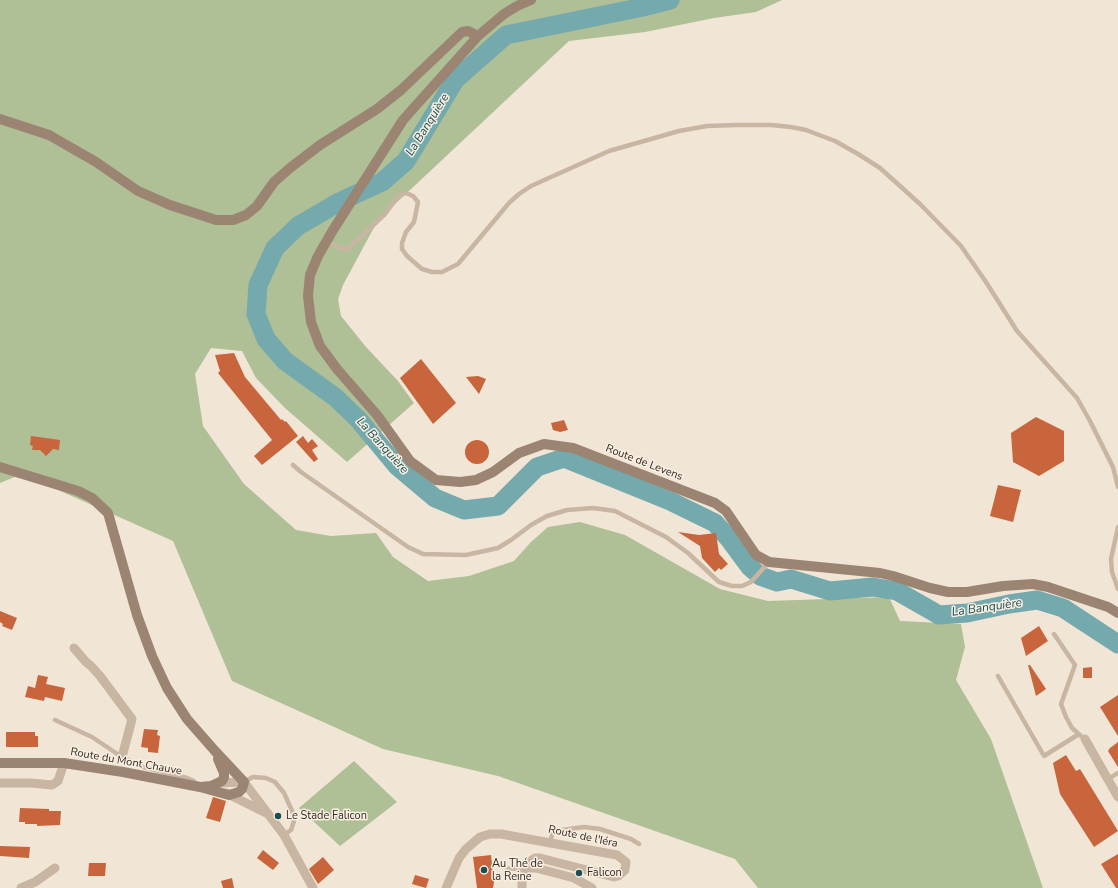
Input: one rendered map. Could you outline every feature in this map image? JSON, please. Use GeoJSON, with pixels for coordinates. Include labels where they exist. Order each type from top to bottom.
{"type":"FeatureCollection","features":[{"type":"Feature","properties":{"kind":"street","name":"Route de Levens"},"geometry":{"type":"LineString","coordinates":[[531,0],[504,14],[478,36],[403,120],[326,241],[310,275],[308,296],[311,322],[320,346],[337,369],[377,415],[410,461],[436,480],[460,482],[476,480],[493,472],[520,453],[544,444],[572,448],[716,504],[726,511],[756,555],[767,564],[880,573],[948,592],[967,592],[1003,586],[1033,584],[1048,587],[1108,608],[1118,613]]}},
{"type":"Feature","properties":{"kind":"street"},"geometry":{"type":"LineString","coordinates":[[0,119],[49,134],[96,162],[138,191],[170,205],[216,220],[233,220],[246,216],[257,206],[274,182],[314,149],[377,109],[401,90],[462,32],[468,31],[478,36]]}},
{"type":"Feature","properties":{"kind":"street"},"geometry":{"type":"LineString","coordinates":[[0,467],[78,491],[92,498],[108,513],[136,615],[152,656],[167,688],[187,719],[214,752],[244,782],[270,814],[284,835],[314,888]]}},
{"type":"Feature","properties":{"kind":"street"},"geometry":{"type":"LineString","coordinates":[[74,648],[100,676],[132,718],[122,756]]}},
{"type":"Feature","properties":{"kind":"street"},"geometry":{"type":"LineString","coordinates":[[1082,737],[1118,797]]}},
{"type":"Feature","properties":{"kind":"street"},"geometry":{"type":"LineString","coordinates":[[214,752],[223,769],[222,781],[225,792],[228,795],[270,814]]}},
{"type":"Feature","properties":{"kind":"street","name":"Route du Mont Chauve"},"geometry":{"type":"LineString","coordinates":[[0,763],[64,763],[123,772],[228,795]]}},
{"type":"Feature","properties":{"kind":"street"},"geometry":{"type":"LineString","coordinates":[[0,784],[31,783],[52,785],[58,781],[64,763]]}},
{"type":"Feature","properties":{"kind":"street"},"geometry":{"type":"LineString","coordinates":[[197,787],[222,781],[244,782]]}},
{"type":"Feature","properties":{"kind":"street"},"geometry":{"type":"LineString","coordinates":[[228,795],[239,792],[242,789],[244,782]]}},
{"type":"Feature","properties":{"kind":"street","name":"Route de l'Iéra"},"geometry":{"type":"LineString","coordinates":[[446,888],[459,858],[471,843],[480,837],[490,834],[501,834],[550,842],[617,855],[626,862],[624,870],[618,876],[614,877],[540,858],[532,859],[525,868]]}},
{"type":"Feature","properties":{"kind":"street"},"geometry":{"type":"LineString","coordinates":[[20,888],[35,882],[55,868]]}},
{"type":"Feature","properties":{"kind":"street"},"geometry":{"type":"LineString","coordinates":[[522,888],[525,868],[536,868],[574,878],[592,888]]}},
{"type":"Feature","properties":{"kind":"lane"},"geometry":{"type":"LineString","coordinates":[[326,241],[340,248],[348,249],[385,214],[399,195],[406,193],[413,196],[418,202],[414,222],[406,232],[402,243],[402,249],[407,256],[422,269],[432,272],[442,272],[458,264],[509,203],[519,194],[531,186],[610,151],[679,131],[707,126],[771,125],[806,130],[835,141],[880,168],[920,204],[961,246],[1017,331],[1077,398],[1113,467],[1118,487]]}},
{"type":"Feature","properties":{"kind":"lane"},"geometry":{"type":"LineString","coordinates":[[293,465],[408,547],[423,554],[466,555],[498,548],[531,525],[547,516],[567,510],[593,508],[615,511],[666,537],[688,553],[719,582],[732,586],[742,586],[751,582],[767,564]]}},
{"type":"Feature","properties":{"kind":"lane"},"geometry":{"type":"LineString","coordinates":[[1118,527],[1110,559],[1112,572],[1118,589]]}},
{"type":"Feature","properties":{"kind":"lane"},"geometry":{"type":"LineString","coordinates":[[998,676],[1044,756],[1082,737],[1072,728],[1061,704],[1075,665],[1054,634]]}},
{"type":"Feature","properties":{"kind":"lane"},"geometry":{"type":"LineString","coordinates":[[55,720],[92,737],[143,767],[187,778],[194,781],[197,787]]}},
{"type":"Feature","properties":{"kind":"lane"},"geometry":{"type":"LineString","coordinates":[[1108,779],[1118,773]]}},
{"type":"Feature","properties":{"kind":"lane"},"geometry":{"type":"LineString","coordinates":[[244,782],[253,777],[266,778],[275,782],[284,793],[293,814],[294,821],[291,830],[284,835]]}},
{"type":"Feature","properties":{"kind":"lane"},"geometry":{"type":"LineString","coordinates":[[550,842],[555,831],[584,827],[600,829],[631,839],[639,844]]}},
{"type":"Feature","properties":{"kind":"lane"},"geometry":{"type":"LineString","coordinates":[[506,869],[525,868]]}},
{"type":"Feature","properties":{"kind":"green space"},"geometry":{"type":"Polygon","coordinates":[[[0,0],[782,0],[756,12],[714,18],[645,32],[569,41],[378,220],[343,285],[338,299],[341,316],[366,347],[398,381],[414,403],[347,462],[285,408],[256,378],[242,351],[211,348],[195,374],[203,426],[244,484],[296,530],[331,536],[376,533],[393,557],[428,581],[469,576],[514,561],[530,543],[548,527],[580,522],[625,535],[720,589],[768,601],[889,597],[900,621],[961,624],[965,647],[956,680],[991,739],[1043,888],[758,888],[735,859],[498,776],[383,749],[232,681],[173,541],[22,474],[0,483],[0,0]]]}},
{"type":"Feature","properties":{"kind":"green space"},"geometry":{"type":"Polygon","coordinates":[[[354,761],[397,802],[340,846],[299,808],[354,761]]]}},
{"type":"Feature","properties":{"kind":"building"},"geometry":{"type":"Polygon","coordinates":[[[234,353],[245,377],[281,420],[286,421],[298,436],[262,465],[254,456],[272,440],[218,373],[220,371],[215,355],[234,353]]]}},
{"type":"Feature","properties":{"kind":"building"},"geometry":{"type":"Polygon","coordinates":[[[421,359],[456,403],[433,424],[400,378],[421,359]]]}},
{"type":"Feature","properties":{"kind":"building"},"geometry":{"type":"Polygon","coordinates":[[[478,376],[486,379],[479,394],[466,377],[478,376]]]}},
{"type":"Feature","properties":{"kind":"building"},"geometry":{"type":"Polygon","coordinates":[[[1036,417],[1064,431],[1064,461],[1039,476],[1013,462],[1011,433],[1036,417]]]}},
{"type":"Feature","properties":{"kind":"building"},"geometry":{"type":"Polygon","coordinates":[[[564,420],[568,430],[560,432],[553,430],[551,423],[564,420]]]}},
{"type":"Feature","properties":{"kind":"building"},"geometry":{"type":"Polygon","coordinates":[[[31,436],[60,440],[59,450],[53,449],[46,456],[40,450],[32,450],[33,446],[30,445],[31,436]]]}},
{"type":"Feature","properties":{"kind":"building"},"geometry":{"type":"Polygon","coordinates":[[[303,436],[308,443],[312,439],[318,446],[312,450],[318,459],[314,462],[296,442],[303,436]]]}},
{"type":"Feature","properties":{"kind":"building"},"geometry":{"type":"Polygon","coordinates":[[[477,440],[485,444],[489,452],[485,460],[477,464],[469,460],[465,452],[469,444],[477,440]]]}},
{"type":"Feature","properties":{"kind":"building"},"geometry":{"type":"Polygon","coordinates":[[[998,485],[1021,490],[1013,522],[990,516],[998,485]]]}},
{"type":"Feature","properties":{"kind":"building"},"geometry":{"type":"Polygon","coordinates":[[[678,532],[699,535],[716,533],[719,554],[728,564],[721,570],[719,568],[715,572],[702,558],[700,546],[678,532]]]}},
{"type":"Feature","properties":{"kind":"building"},"geometry":{"type":"Polygon","coordinates":[[[0,611],[17,618],[12,630],[2,626],[3,624],[0,622],[0,611]]]}},
{"type":"Feature","properties":{"kind":"building"},"geometry":{"type":"Polygon","coordinates":[[[1039,626],[1048,641],[1026,656],[1021,638],[1039,626]]]}},
{"type":"Feature","properties":{"kind":"building"},"geometry":{"type":"Polygon","coordinates":[[[1028,665],[1030,665],[1046,689],[1036,696],[1028,665]]]}},
{"type":"Feature","properties":{"kind":"building"},"geometry":{"type":"Polygon","coordinates":[[[1092,667],[1092,678],[1083,678],[1083,668],[1092,667]]]}},
{"type":"Feature","properties":{"kind":"building"},"geometry":{"type":"Polygon","coordinates":[[[38,675],[48,677],[46,684],[65,688],[62,701],[45,697],[44,701],[25,697],[28,686],[35,688],[38,675]]]}},
{"type":"Feature","properties":{"kind":"building"},"geometry":{"type":"Polygon","coordinates":[[[1118,695],[1118,736],[1100,707],[1118,695]]]}},
{"type":"Feature","properties":{"kind":"building"},"geometry":{"type":"Polygon","coordinates":[[[144,729],[158,730],[157,735],[160,736],[158,753],[148,752],[148,748],[141,747],[144,729]]]}},
{"type":"Feature","properties":{"kind":"building"},"geometry":{"type":"Polygon","coordinates":[[[6,732],[35,732],[35,736],[38,736],[38,747],[6,747],[6,732]]]}},
{"type":"Feature","properties":{"kind":"building"},"geometry":{"type":"Polygon","coordinates":[[[1118,742],[1118,767],[1108,751],[1118,742]]]}},
{"type":"Feature","properties":{"kind":"building"},"geometry":{"type":"Polygon","coordinates":[[[1066,755],[1076,771],[1080,769],[1118,831],[1094,847],[1060,794],[1053,763],[1066,755]]]}},
{"type":"Feature","properties":{"kind":"building"},"geometry":{"type":"Polygon","coordinates":[[[213,797],[226,801],[220,822],[206,818],[213,797]]]}},
{"type":"Feature","properties":{"kind":"building"},"geometry":{"type":"Polygon","coordinates":[[[20,808],[61,811],[60,825],[37,826],[37,824],[25,824],[25,822],[19,822],[20,808]]]}},
{"type":"Feature","properties":{"kind":"building"},"geometry":{"type":"Polygon","coordinates":[[[0,846],[30,847],[29,858],[0,856],[0,846]]]}},
{"type":"Feature","properties":{"kind":"building"},"geometry":{"type":"Polygon","coordinates":[[[263,850],[279,863],[273,870],[257,858],[263,850]]]}},
{"type":"Feature","properties":{"kind":"building"},"geometry":{"type":"Polygon","coordinates":[[[1118,854],[1118,888],[1116,888],[1101,864],[1118,854]]]}},
{"type":"Feature","properties":{"kind":"building","name":"Au Thé de la Reine"},"geometry":{"type":"Polygon","coordinates":[[[491,855],[494,882],[493,888],[477,888],[473,857],[491,855]]]}},
{"type":"Feature","properties":{"kind":"building"},"geometry":{"type":"Polygon","coordinates":[[[323,857],[334,870],[318,884],[309,869],[323,857]]]}},
{"type":"Feature","properties":{"kind":"building"},"geometry":{"type":"Polygon","coordinates":[[[89,863],[106,863],[105,876],[88,876],[89,863]]]}},
{"type":"Feature","properties":{"kind":"building"},"geometry":{"type":"Polygon","coordinates":[[[415,875],[429,879],[426,888],[412,884],[415,875]]]}},
{"type":"Feature","properties":{"kind":"building"},"geometry":{"type":"Polygon","coordinates":[[[232,878],[234,888],[223,888],[221,881],[232,878]]]}},
{"type":"Feature","properties":{"kind":"waterway","name":"La Banquière"},"geometry":{"type":"LineString","coordinates":[[670,0],[643,7],[506,35],[455,80],[406,161],[382,182],[339,202],[298,226],[275,248],[258,285],[256,314],[266,339],[285,361],[335,397],[358,419],[397,466],[435,498],[464,510],[498,506],[537,467],[564,458],[670,501],[715,523],[750,567],[760,576],[777,582],[791,579],[830,591],[873,587],[897,591],[939,615],[967,613],[1037,600],[1063,608],[1118,644]]}},
{"type":"Feature","properties":{"kind":"place","name":"Le Stade Falicon"},"geometry":{"type":"Point","coordinates":[278,816]}},
{"type":"Feature","properties":{"kind":"place","name":"Au Thé de la Reine"},"geometry":{"type":"Point","coordinates":[484,870]}},
{"type":"Feature","properties":{"kind":"place","name":"Falicon"},"geometry":{"type":"Point","coordinates":[579,873]}}]}
